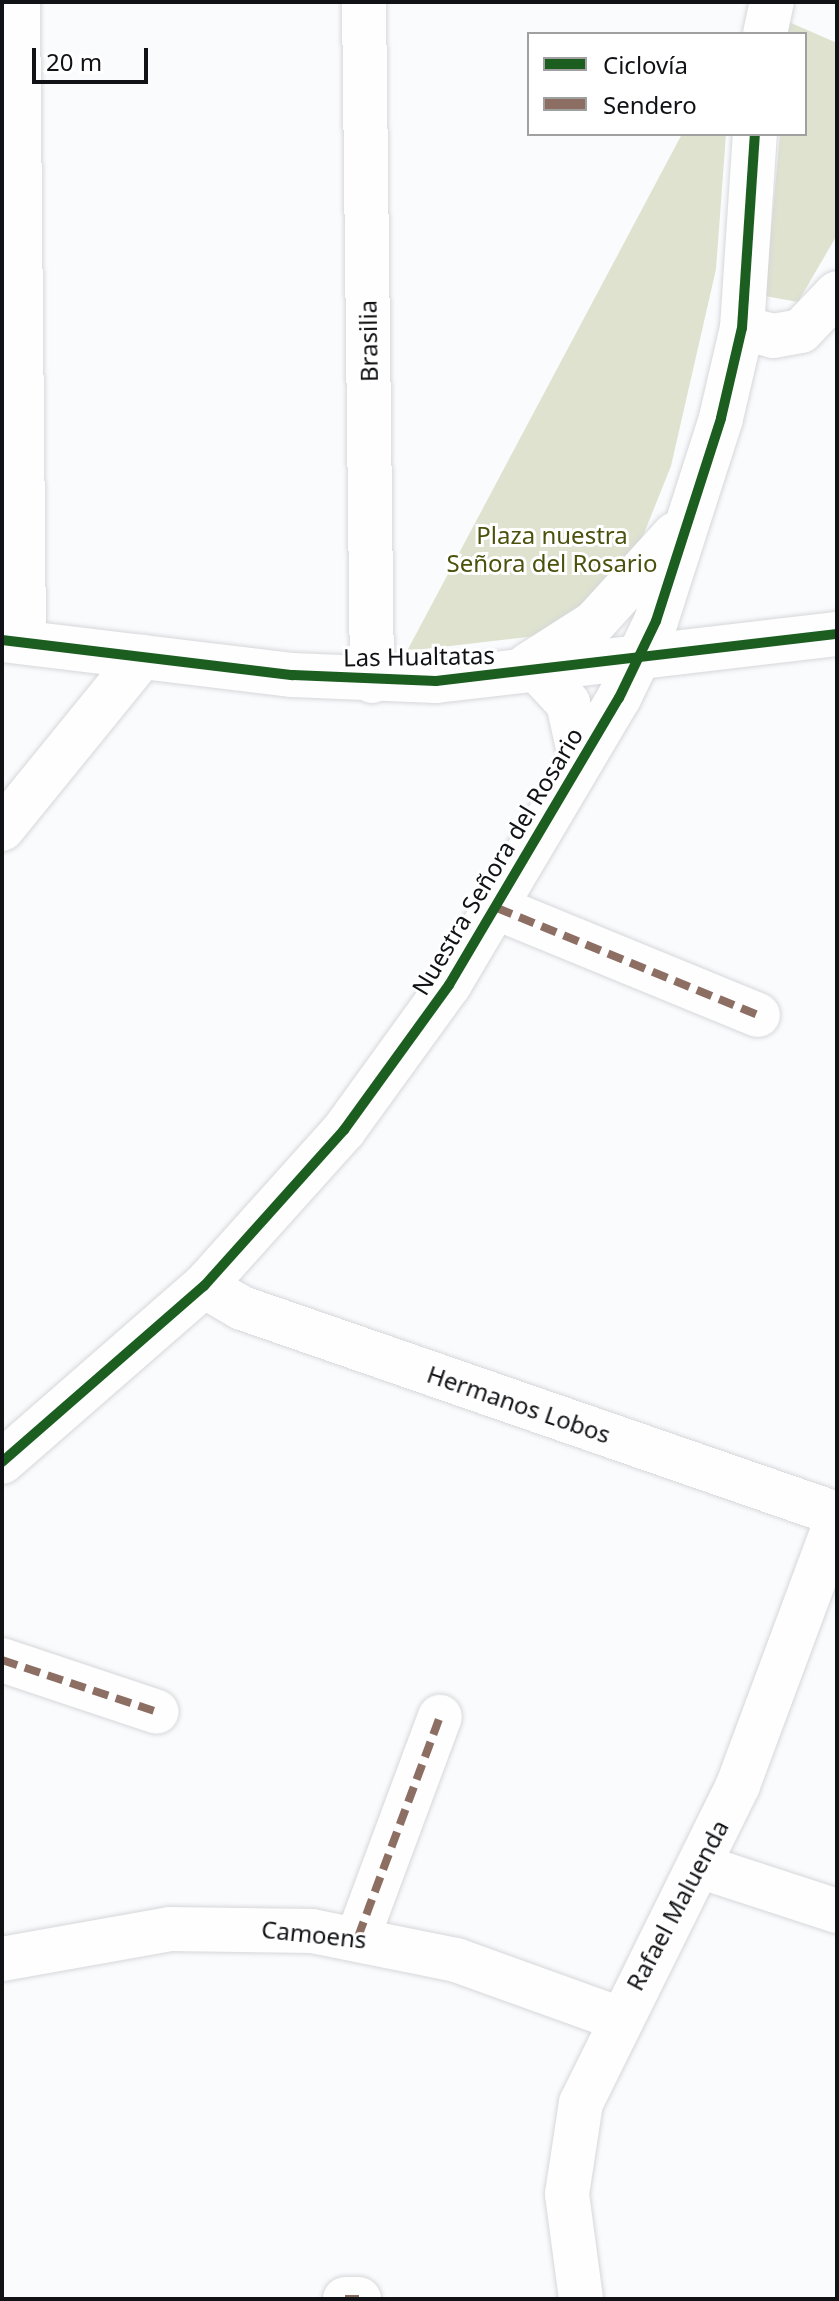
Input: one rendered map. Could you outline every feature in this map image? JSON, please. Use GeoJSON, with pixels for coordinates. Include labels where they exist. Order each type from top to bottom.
{"type":"FeatureCollection","features":[{"type":"Feature","properties":{"kind":"street"},"geometry":{"type":"LineString","coordinates":[[13,641],[18,2]]}},
{"type":"Feature","properties":{"kind":"street","name":"Brasilia"},"geometry":{"type":"LineString","coordinates":[[364,2],[372,681]]}},
{"type":"Feature","properties":{"kind":"street"},"geometry":{"type":"LineString","coordinates":[[765,32],[772,2]]}},
{"type":"Feature","properties":{"kind":"street","name":"Nuestra Señora del Rosario"},"geometry":{"type":"LineString","coordinates":[[2,1462],[204,1286],[344,1130],[497,908],[640,658],[692,509],[742,328],[755,136]]}},
{"type":"Feature","properties":{"kind":"street"},"geometry":{"type":"LineString","coordinates":[[742,328],[773,336],[801,331],[837,293]]}},
{"type":"Feature","properties":{"kind":"street"},"geometry":{"type":"LineString","coordinates":[[581,761],[568,703],[525,673],[594,623],[692,509]]}},
{"type":"Feature","properties":{"kind":"street","name":"Las Hualtatas"},"geometry":{"type":"LineString","coordinates":[[13,641],[372,681],[525,673],[837,634]]}},
{"type":"Feature","properties":{"kind":"street"},"geometry":{"type":"LineString","coordinates":[[2,829],[142,657]]}},
{"type":"Feature","properties":{"kind":"street"},"geometry":{"type":"LineString","coordinates":[[497,908],[758,1015]]}},
{"type":"Feature","properties":{"kind":"street","name":"Hermanos Lobos"},"geometry":{"type":"LineString","coordinates":[[204,1286],[242,1308],[837,1516]]}},
{"type":"Feature","properties":{"kind":"street","name":"Rafael Maluenda"},"geometry":{"type":"LineString","coordinates":[[581,2299],[568,2231],[571,2148],[581,2103],[617,2018],[702,1867],[837,1516]]}},
{"type":"Feature","properties":{"kind":"street"},"geometry":{"type":"LineString","coordinates":[[2,1660],[157,1712]]}},
{"type":"Feature","properties":{"kind":"street"},"geometry":{"type":"LineString","coordinates":[[358,1937],[440,1717]]}},
{"type":"Feature","properties":{"kind":"street"},"geometry":{"type":"LineString","coordinates":[[702,1867],[837,1911]]}},
{"type":"Feature","properties":{"kind":"street","name":"Camoens"},"geometry":{"type":"LineString","coordinates":[[2,1959],[170,1929],[265,1927],[358,1937],[456,1960],[617,2018]]}},
{"type":"Feature","properties":{"kind":"street"},"geometry":{"type":"LineString","coordinates":[[345,2299],[359,2299]]}},
{"type":"Feature","properties":{"kind":"green space"},"geometry":{"type":"Polygon","coordinates":[[[789,22],[837,43],[837,235],[798,302],[765,296],[780,136],[807,136],[807,32],[788,32],[789,22]]]}},
{"type":"Feature","properties":{"kind":"green space","name":"Plaza nuestra Señora del Rosario"},"geometry":{"type":"Polygon","coordinates":[[[681,136],[726,136],[716,269],[671,466],[606,628],[407,651],[681,136]]]}},
{"type":"Feature","properties":{"kind":"marked path"},"geometry":{"type":"LineString","coordinates":[[497,908],[758,1015]]}},
{"type":"Feature","properties":{"kind":"marked path"},"geometry":{"type":"LineString","coordinates":[[2,1660],[157,1712]]}},
{"type":"Feature","properties":{"kind":"marked path"},"geometry":{"type":"LineString","coordinates":[[358,1937],[440,1717]]}},
{"type":"Feature","properties":{"kind":"marked path"},"geometry":{"type":"LineString","coordinates":[[345,2299],[359,2299]]}},
{"type":"Feature","properties":{"kind":"cycle path"},"geometry":{"type":"LineString","coordinates":[[2,1462],[204,1286],[344,1130],[449,985],[619,698],[656,621],[721,418],[742,328],[755,136]]}},
{"type":"Feature","properties":{"kind":"cycle path"},"geometry":{"type":"LineString","coordinates":[[2,640],[293,675],[436,681],[837,634]]}}]}
